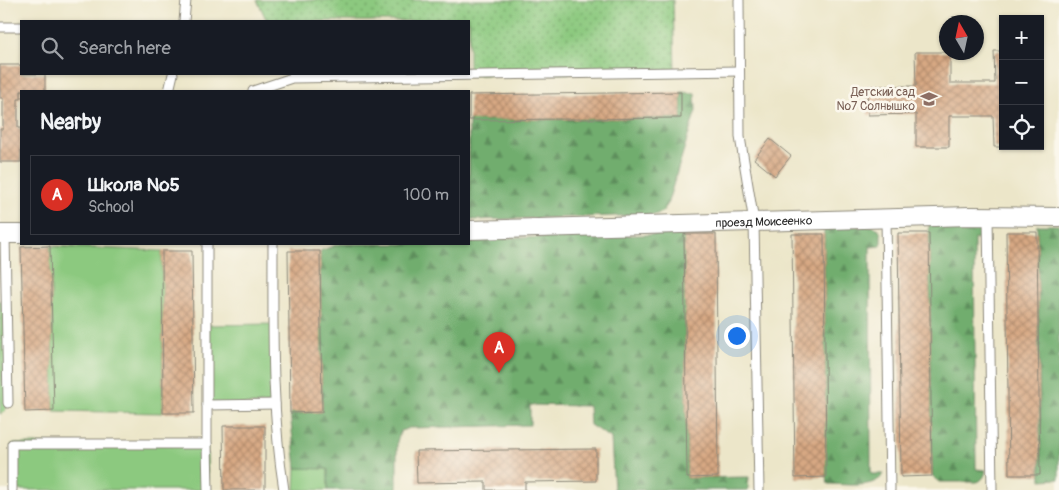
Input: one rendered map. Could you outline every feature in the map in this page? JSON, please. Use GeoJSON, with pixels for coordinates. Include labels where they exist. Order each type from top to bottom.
{"type":"FeatureCollection","features":[{"type":"Feature","properties":{"kind":"street","name":"проезд Моисеенко"},"geometry":{"type":"LineString","coordinates":[[470,230],[886,218],[1059,217]]}},
{"type":"Feature","properties":{"kind":"lane"},"geometry":{"type":"LineString","coordinates":[[184,20],[186,0]]}},
{"type":"Feature","properties":{"kind":"lane"},"geometry":{"type":"LineString","coordinates":[[739,0],[740,137],[754,222],[759,490]]}},
{"type":"Feature","properties":{"kind":"lane"},"geometry":{"type":"LineString","coordinates":[[0,27],[20,27]]}},
{"type":"Feature","properties":{"kind":"lane"},"geometry":{"type":"LineString","coordinates":[[255,90],[292,78],[739,71]]}},
{"type":"Feature","properties":{"kind":"lane"},"geometry":{"type":"LineString","coordinates":[[169,90],[173,75]]}},
{"type":"Feature","properties":{"kind":"lane"},"geometry":{"type":"LineString","coordinates":[[988,216],[992,490]]}},
{"type":"Feature","properties":{"kind":"lane"},"geometry":{"type":"LineString","coordinates":[[886,218],[890,490]]}},
{"type":"Feature","properties":{"kind":"lane"},"geometry":{"type":"LineString","coordinates":[[8,403],[9,234]]}},
{"type":"Feature","properties":{"kind":"lane"},"geometry":{"type":"LineString","coordinates":[[207,245],[208,490]]}},
{"type":"Feature","properties":{"kind":"lane"},"geometry":{"type":"LineString","coordinates":[[273,245],[275,404],[284,490]]}},
{"type":"Feature","properties":{"kind":"lane"},"geometry":{"type":"LineString","coordinates":[[207,405],[275,404]]}},
{"type":"Feature","properties":{"kind":"lane"},"geometry":{"type":"LineString","coordinates":[[12,490],[12,444],[207,444]]}},
{"type":"Feature","properties":{"kind":"green space"},"geometry":{"type":"Polygon","coordinates":[[[257,0],[673,0],[675,72],[292,78],[290,75],[470,75],[470,20],[267,20],[257,0]]]}},
{"type":"Feature","properties":{"kind":"green space"},"geometry":{"type":"Polygon","coordinates":[[[681,92],[695,93],[696,110],[667,205],[662,212],[654,215],[470,220],[470,120],[681,118],[681,92]]]}},
{"type":"Feature","properties":{"kind":"green space"},"geometry":{"type":"Polygon","coordinates":[[[929,225],[976,225],[983,234],[983,238],[974,239],[976,469],[986,470],[983,478],[977,482],[939,482],[932,476],[929,225]]]}},
{"type":"Feature","properties":{"kind":"green space"},"geometry":{"type":"Polygon","coordinates":[[[1037,225],[1059,225],[1059,479],[1041,480],[1037,225]]]}},
{"type":"Feature","properties":{"kind":"green space"},"geometry":{"type":"Polygon","coordinates":[[[873,226],[879,229],[881,246],[870,247],[871,474],[884,474],[879,479],[866,484],[828,484],[826,477],[824,227],[873,226]]]}},
{"type":"Feature","properties":{"kind":"green space"},"geometry":{"type":"Polygon","coordinates":[[[684,234],[687,478],[749,477],[748,490],[614,490],[611,438],[590,425],[589,406],[530,405],[530,425],[409,428],[401,431],[397,441],[397,490],[328,490],[328,469],[296,468],[290,413],[322,412],[320,251],[336,245],[470,245],[470,239],[684,234]]]}},
{"type":"Feature","properties":{"kind":"green space"},"geometry":{"type":"Polygon","coordinates":[[[50,246],[162,251],[163,413],[54,411],[50,246]]]}},
{"type":"Feature","properties":{"kind":"green space"},"geometry":{"type":"Polygon","coordinates":[[[0,301],[7,301],[8,403],[5,411],[0,414],[0,301]]]}},
{"type":"Feature","properties":{"kind":"green space"},"geometry":{"type":"Polygon","coordinates":[[[274,324],[275,404],[207,405],[207,325],[274,324]]]}},
{"type":"Feature","properties":{"kind":"green space"},"geometry":{"type":"Polygon","coordinates":[[[12,444],[207,444],[208,490],[12,490],[12,444]]]}},
{"type":"Feature","properties":{"kind":"green space"},"geometry":{"type":"Polygon","coordinates":[[[296,468],[328,469],[328,490],[295,490],[296,468]]]}},
{"type":"Feature","properties":{"kind":"building","name":"Детский сад №7 Солнышко"},"geometry":{"type":"Polygon","coordinates":[[[994,51],[999,51],[999,147],[994,147],[993,116],[949,116],[949,147],[916,147],[916,114],[868,115],[867,86],[916,86],[915,52],[939,52],[939,60],[950,60],[950,83],[995,83],[994,51]]]}},
{"type":"Feature","properties":{"kind":"building"},"geometry":{"type":"Polygon","coordinates":[[[0,65],[20,65],[20,75],[45,75],[45,90],[20,90],[20,99],[18,99],[18,128],[20,128],[20,162],[0,162],[0,129],[3,129],[3,98],[0,98],[0,65]]]}},
{"type":"Feature","properties":{"kind":"building"},"geometry":{"type":"Polygon","coordinates":[[[681,92],[681,118],[470,120],[470,95],[681,92]]]}},
{"type":"Feature","properties":{"kind":"building"},"geometry":{"type":"Polygon","coordinates":[[[770,139],[791,156],[775,176],[754,159],[770,139]]]}},
{"type":"Feature","properties":{"kind":"building"},"geometry":{"type":"Polygon","coordinates":[[[1006,232],[1037,232],[1040,475],[1009,475],[1006,232]]]}},
{"type":"Feature","properties":{"kind":"building"},"geometry":{"type":"Polygon","coordinates":[[[898,233],[929,233],[932,476],[901,477],[898,233]]]}},
{"type":"Feature","properties":{"kind":"building"},"geometry":{"type":"Polygon","coordinates":[[[684,234],[716,234],[718,477],[687,478],[684,234]]]}},
{"type":"Feature","properties":{"kind":"building"},"geometry":{"type":"Polygon","coordinates":[[[792,234],[824,234],[826,477],[795,478],[792,234]]]}},
{"type":"Feature","properties":{"kind":"building"},"geometry":{"type":"Polygon","coordinates":[[[50,246],[54,411],[25,412],[21,247],[50,246]]]}},
{"type":"Feature","properties":{"kind":"building"},"geometry":{"type":"Polygon","coordinates":[[[162,251],[192,251],[194,413],[163,413],[162,251]]]}},
{"type":"Feature","properties":{"kind":"building"},"geometry":{"type":"Polygon","coordinates":[[[288,251],[320,251],[322,412],[290,413],[288,251]]]}},
{"type":"Feature","properties":{"kind":"building"},"geometry":{"type":"Polygon","coordinates":[[[223,426],[265,426],[265,490],[224,490],[223,426]]]}},
{"type":"Feature","properties":{"kind":"building"},"geometry":{"type":"Polygon","coordinates":[[[596,449],[596,481],[525,482],[525,490],[486,490],[486,482],[417,483],[416,451],[596,449]]]}},
{"type":"Feature","properties":{"kind":"place","name":"Детский сад №7 Солнышко"},"geometry":{"type":"Point","coordinates":[929,99]}},
{"type":"Feature","properties":{"kind":"place","name":"Школа №5"},"geometry":{"type":"Point","coordinates":[499,373]}}]}
